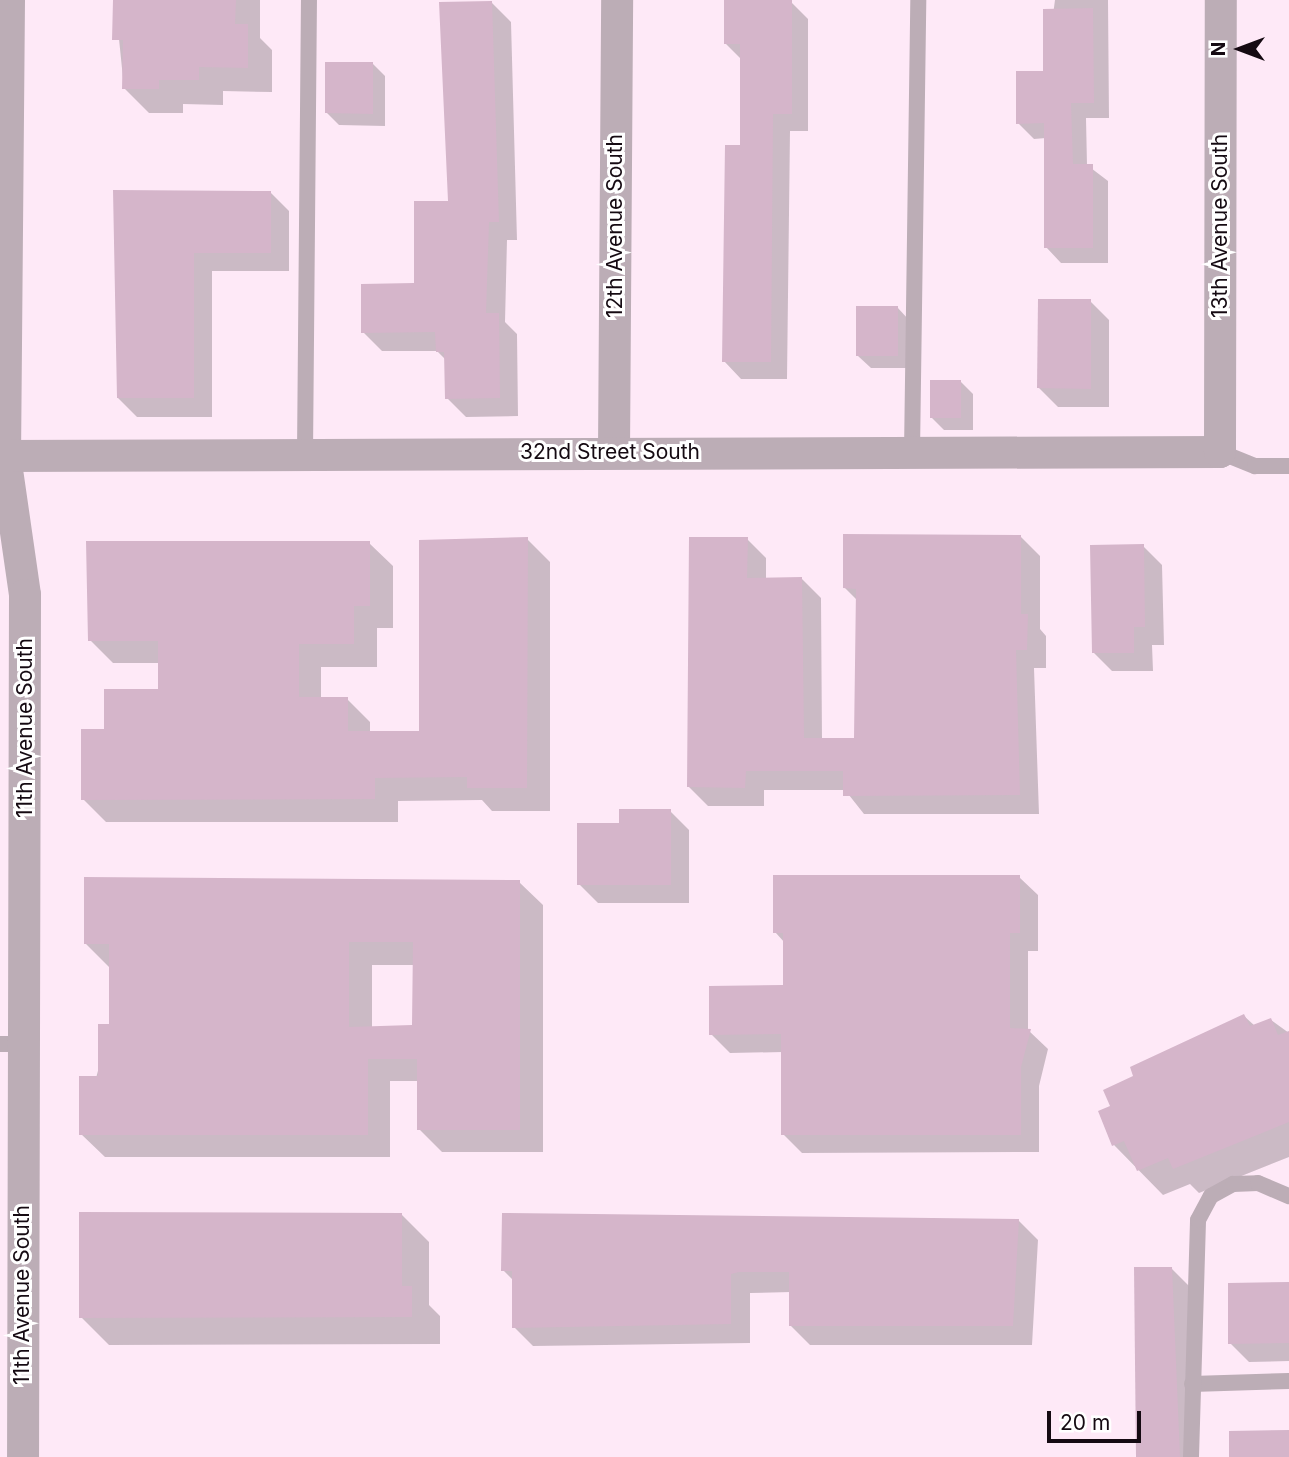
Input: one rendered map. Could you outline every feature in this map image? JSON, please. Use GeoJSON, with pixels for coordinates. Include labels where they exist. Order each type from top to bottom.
{"type":"FeatureCollection","features":[{"type":"Feature","properties":{"kind":"street","name":"11th Avenue South"},"geometry":{"type":"LineString","coordinates":[[9,0],[2,456],[26,595],[11,1044],[23,1457]]}},
{"type":"Feature","properties":{"kind":"street","name":"12th Avenue South"},"geometry":{"type":"LineString","coordinates":[[614,452],[617,0]]}},
{"type":"Feature","properties":{"kind":"street","name":"13th Avenue South"},"geometry":{"type":"LineString","coordinates":[[1220,452],[1221,0]]}},
{"type":"Feature","properties":{"kind":"street","name":"32nd Street South"},"geometry":{"type":"LineString","coordinates":[[2,456],[1220,452]]}},
{"type":"Feature","properties":{"kind":"lane"},"geometry":{"type":"LineString","coordinates":[[306,454],[309,0]]}},
{"type":"Feature","properties":{"kind":"lane"},"geometry":{"type":"LineString","coordinates":[[912,452],[918,0]]}},
{"type":"Feature","properties":{"kind":"lane"},"geometry":{"type":"LineString","coordinates":[[1220,452],[1255,466],[1289,466]]}},
{"type":"Feature","properties":{"kind":"lane"},"geometry":{"type":"LineString","coordinates":[[1191,1457],[1198,1220],[1211,1196],[1233,1184],[1258,1183],[1289,1196]]}},
{"type":"Feature","properties":{"kind":"lane"},"geometry":{"type":"LineString","coordinates":[[1192,1384],[1289,1381]]}},
{"type":"Feature","properties":{"kind":"building"},"geometry":{"type":"Polygon","coordinates":[[[113,0],[236,0],[235,24],[248,24],[248,68],[199,67],[199,80],[159,80],[159,89],[122,89],[123,40],[112,40],[113,0]]]}},
{"type":"Feature","properties":{"kind":"building"},"geometry":{"type":"Polygon","coordinates":[[[724,0],[792,0],[792,114],[773,114],[771,362],[722,362],[725,145],[740,145],[740,44],[724,44],[724,0]]]}},
{"type":"Feature","properties":{"kind":"building"},"geometry":{"type":"Polygon","coordinates":[[[492,1],[499,222],[489,222],[486,313],[499,313],[500,398],[445,399],[444,352],[436,352],[435,332],[361,333],[361,284],[414,283],[414,201],[448,201],[439,2],[492,1]]]}},
{"type":"Feature","properties":{"kind":"building"},"geometry":{"type":"Polygon","coordinates":[[[1093,8],[1094,103],[1071,103],[1073,164],[1093,164],[1093,248],[1044,248],[1044,123],[1016,124],[1016,71],[1043,71],[1043,9],[1093,8]]]}},
{"type":"Feature","properties":{"kind":"building"},"geometry":{"type":"Polygon","coordinates":[[[325,62],[373,62],[373,114],[325,113],[325,62]]]}},
{"type":"Feature","properties":{"kind":"building"},"geometry":{"type":"Polygon","coordinates":[[[113,190],[271,191],[271,253],[194,253],[194,398],[117,398],[113,190]]]}},
{"type":"Feature","properties":{"kind":"building"},"geometry":{"type":"Polygon","coordinates":[[[1038,299],[1091,299],[1091,389],[1037,388],[1038,299]]]}},
{"type":"Feature","properties":{"kind":"building"},"geometry":{"type":"Polygon","coordinates":[[[856,306],[898,306],[898,356],[856,356],[856,306]]]}},
{"type":"Feature","properties":{"kind":"building"},"geometry":{"type":"Polygon","coordinates":[[[930,380],[961,380],[961,418],[930,418],[930,380]]]}},
{"type":"Feature","properties":{"kind":"building"},"geometry":{"type":"Polygon","coordinates":[[[843,534],[1021,535],[1021,614],[1028,614],[1027,650],[1016,650],[1020,795],[843,796],[843,771],[746,771],[745,788],[687,787],[689,537],[748,537],[747,578],[802,577],[804,738],[854,738],[856,589],[843,588],[843,534]]]}},
{"type":"Feature","properties":{"kind":"building"},"geometry":{"type":"Polygon","coordinates":[[[528,537],[527,788],[467,788],[467,777],[375,778],[375,799],[81,800],[81,729],[104,729],[104,689],[158,689],[158,641],[88,641],[86,541],[370,541],[370,606],[354,606],[354,644],[299,644],[299,697],[348,697],[348,731],[419,731],[419,540],[528,537]]]}},
{"type":"Feature","properties":{"kind":"building"},"geometry":{"type":"Polygon","coordinates":[[[1144,544],[1145,627],[1134,627],[1134,653],[1092,653],[1090,545],[1144,544]]]}},
{"type":"Feature","properties":{"kind":"building"},"geometry":{"type":"Polygon","coordinates":[[[619,809],[671,809],[671,885],[577,885],[577,823],[619,823],[619,809]]]}},
{"type":"Feature","properties":{"kind":"building"},"geometry":{"type":"Polygon","coordinates":[[[773,875],[1020,875],[1020,933],[1010,933],[1010,1028],[1031,1029],[1021,1067],[1021,1135],[781,1135],[781,1034],[709,1035],[709,986],[783,985],[783,933],[773,933],[773,875]]]}},
{"type":"Feature","properties":{"kind":"building"},"geometry":{"type":"Polygon","coordinates":[[[84,877],[520,880],[520,1130],[417,1130],[417,1059],[368,1059],[368,1135],[79,1135],[79,1076],[98,1076],[98,1024],[109,1024],[109,944],[84,944],[84,877]],[[349,942],[349,1027],[412,1025],[413,942],[349,942]]]}},
{"type":"Feature","properties":{"kind":"building"},"geometry":{"type":"Polygon","coordinates":[[[1244,1014],[1250,1026],[1271,1018],[1278,1035],[1289,1031],[1289,1122],[1173,1169],[1168,1158],[1137,1171],[1124,1141],[1112,1146],[1098,1111],[1110,1106],[1103,1090],[1133,1076],[1130,1067],[1244,1014]]]}},
{"type":"Feature","properties":{"kind":"building"},"geometry":{"type":"Polygon","coordinates":[[[79,1212],[402,1213],[402,1286],[412,1286],[412,1317],[79,1318],[79,1212]]]}},
{"type":"Feature","properties":{"kind":"building"},"geometry":{"type":"Polygon","coordinates":[[[502,1213],[1019,1219],[1013,1326],[789,1326],[789,1272],[739,1272],[731,1274],[731,1324],[512,1328],[512,1271],[501,1271],[502,1213]]]}},
{"type":"Feature","properties":{"kind":"building"},"geometry":{"type":"Polygon","coordinates":[[[1134,1267],[1172,1267],[1180,1457],[1136,1457],[1134,1267]]]}},
{"type":"Feature","properties":{"kind":"building"},"geometry":{"type":"Polygon","coordinates":[[[1289,1282],[1289,1343],[1228,1344],[1228,1283],[1289,1282]]]}},
{"type":"Feature","properties":{"kind":"building"},"geometry":{"type":"Polygon","coordinates":[[[1289,1430],[1289,1457],[1229,1457],[1229,1431],[1289,1430]]]}}]}
